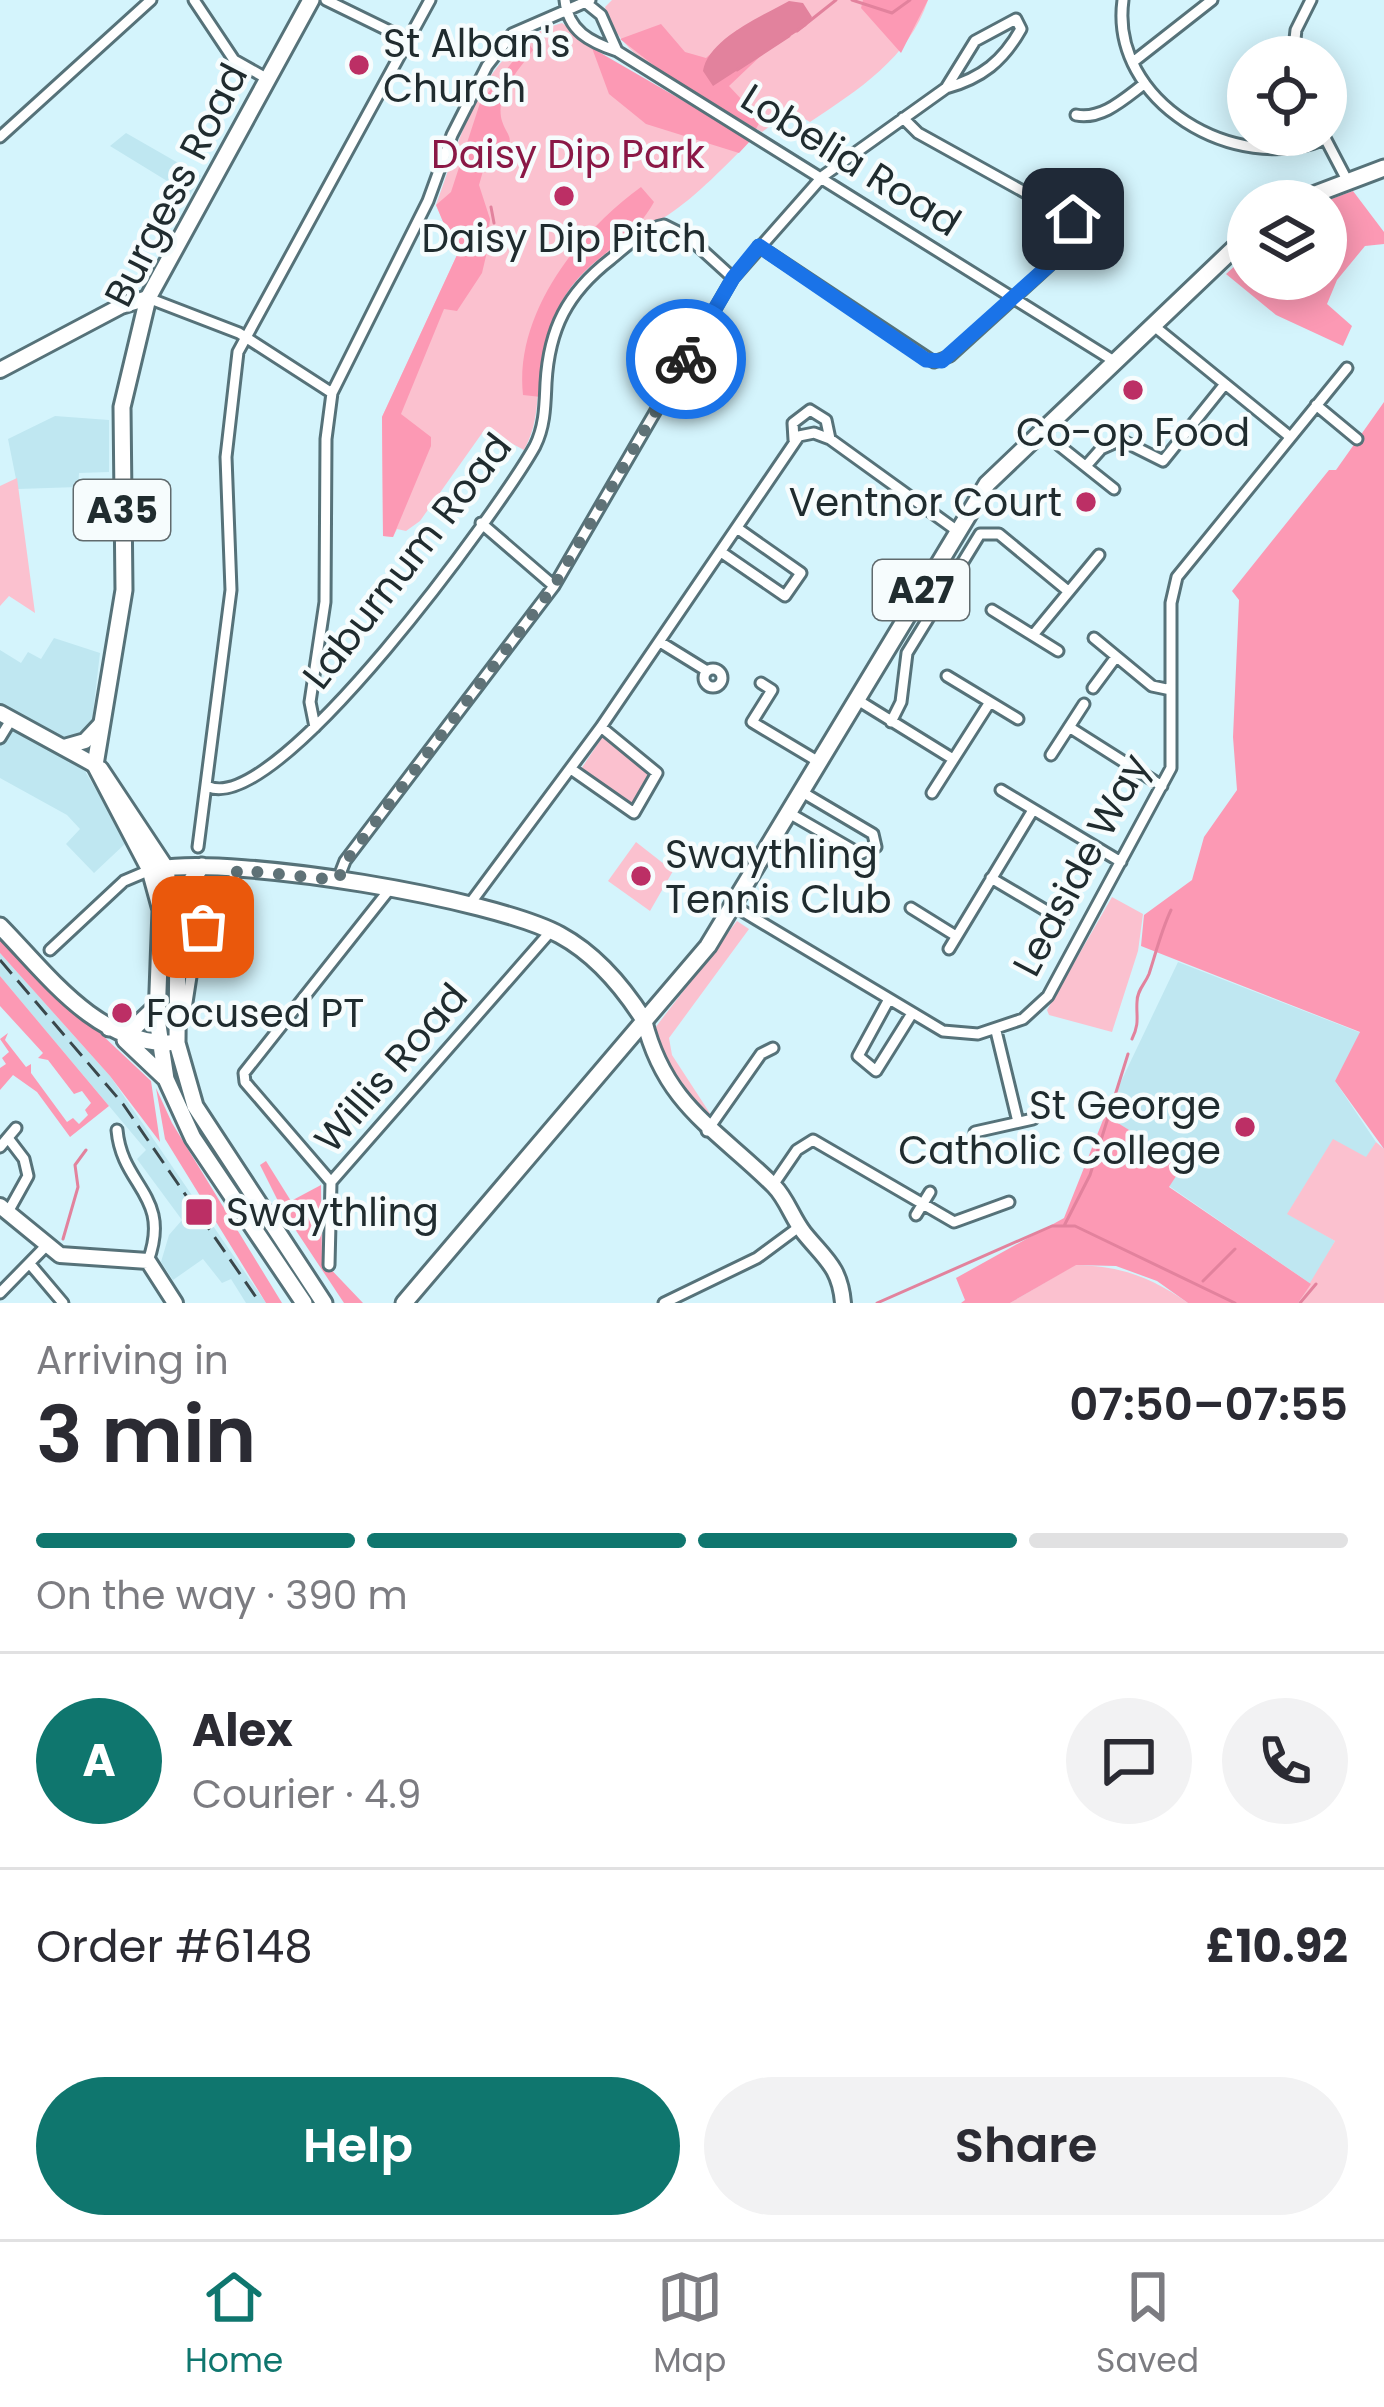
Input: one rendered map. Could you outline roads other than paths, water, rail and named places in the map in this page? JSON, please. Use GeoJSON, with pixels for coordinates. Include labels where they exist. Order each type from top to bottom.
{"type":"FeatureCollection","features":[{"type":"Feature","properties":{"kind":"main road","name":"Burgess Road"},"geometry":{"type":"LineString","coordinates":[[95,765],[124,575],[119,429],[148,298],[311,0]]}},
{"type":"Feature","properties":{"kind":"main road"},"geometry":{"type":"LineString","coordinates":[[1347,181],[1384,168]]}},
{"type":"Feature","properties":{"kind":"main road","name":"A27"},"geometry":{"type":"LineString","coordinates":[[404,1303],[702,954],[956,530],[1002,465],[1227,254]]}},
{"type":"Feature","properties":{"kind":"main road"},"geometry":{"type":"LineString","coordinates":[[95,765],[109,778],[174,904],[180,1013],[168,1043],[166,1079],[184,1124],[304,1303]]}},
{"type":"Feature","properties":{"kind":"main road"},"geometry":{"type":"LineString","coordinates":[[157,869],[202,866],[338,880],[467,907],[551,931],[607,973],[644,1021]]}},
{"type":"Feature","properties":{"kind":"main road"},"geometry":{"type":"LineString","coordinates":[[174,904],[202,866]]}},
{"type":"Feature","properties":{"kind":"main road"},"geometry":{"type":"LineString","coordinates":[[157,869],[163,931],[158,1005],[168,1043],[200,1115],[324,1303]]}},
{"type":"Feature","properties":{"kind":"main road"},"geometry":{"type":"LineString","coordinates":[[0,926],[166,1079]]}},
{"type":"Feature","properties":{"kind":"main road"},"geometry":{"type":"LineString","coordinates":[[113,1031],[136,1026],[158,1005]]}},
{"type":"Feature","properties":{"kind":"main road"},"geometry":{"type":"LineString","coordinates":[[113,1031],[168,1043]]}},
{"type":"Feature","properties":{"kind":"main road"},"geometry":{"type":"LineString","coordinates":[[231,1197],[292,1303]]}},
{"type":"Feature","properties":{"kind":"street"},"geometry":{"type":"LineString","coordinates":[[0,137],[151,0]]}},
{"type":"Feature","properties":{"kind":"street"},"geometry":{"type":"LineString","coordinates":[[194,0],[234,60],[266,78]]}},
{"type":"Feature","properties":{"kind":"street"},"geometry":{"type":"LineString","coordinates":[[326,0],[408,40]]}},
{"type":"Feature","properties":{"kind":"street"},"geometry":{"type":"LineString","coordinates":[[198,847],[231,590],[226,457],[235,365],[245,337],[430,0]]}},
{"type":"Feature","properties":{"kind":"street"},"geometry":{"type":"LineString","coordinates":[[1133,62],[1212,0]]}},
{"type":"Feature","properties":{"kind":"street"},"geometry":{"type":"LineString","coordinates":[[1295,36],[1311,0]]}},
{"type":"Feature","properties":{"kind":"street"},"geometry":{"type":"LineString","coordinates":[[315,727],[310,701],[325,602],[326,439],[332,392],[418,222],[452,135],[487,66],[512,34],[566,5],[585,1]]}},
{"type":"Feature","properties":{"kind":"street","name":"Lobelia Road"},"geometry":{"type":"LineString","coordinates":[[585,1],[601,15],[617,51]]}},
{"type":"Feature","properties":{"kind":"street"},"geometry":{"type":"LineString","coordinates":[[1108,6],[1123,4],[1122,34],[1144,84],[1197,131],[1227,142]]}},
{"type":"Feature","properties":{"kind":"street","name":"Lobelia Road"},"geometry":{"type":"LineString","coordinates":[[566,5],[586,38],[617,51],[823,176],[1114,361]]}},
{"type":"Feature","properties":{"kind":"street"},"geometry":{"type":"LineString","coordinates":[[338,880],[346,861],[554,586],[733,278],[823,176],[946,88],[976,78],[999,61],[1022,28],[1020,20],[1005,21],[975,40],[946,88]]}},
{"type":"Feature","properties":{"kind":"street"},"geometry":{"type":"LineString","coordinates":[[1076,115],[1092,116],[1110,108],[1144,84]]}},
{"type":"Feature","properties":{"kind":"street"},"geometry":{"type":"LineString","coordinates":[[759,246],[934,362],[950,356],[1075,242],[1078,224],[918,133],[903,118]]}},
{"type":"Feature","properties":{"kind":"street","name":"Laburnum Road"},"geometry":{"type":"LineString","coordinates":[[209,787],[224,790],[254,778],[315,727],[384,651],[481,523],[538,439],[551,336],[582,284],[645,232],[664,225],[688,237],[733,278]]}},
{"type":"Feature","properties":{"kind":"street"},"geometry":{"type":"LineString","coordinates":[[0,370],[148,298],[245,337],[332,392]]}},
{"type":"Feature","properties":{"kind":"street"},"geometry":{"type":"LineString","coordinates":[[113,312],[141,323]]}},
{"type":"Feature","properties":{"kind":"street"},"geometry":{"type":"LineString","coordinates":[[1152,324],[1289,436]]}},
{"type":"Feature","properties":{"kind":"street","name":"Leaside Way"},"geometry":{"type":"LineString","coordinates":[[996,1031],[1044,1000],[1162,786],[1173,755],[1171,603],[1177,577],[1347,368]]}},
{"type":"Feature","properties":{"kind":"street"},"geometry":{"type":"LineString","coordinates":[[1086,466],[1101,449],[1121,440],[1163,461],[1225,384]]}},
{"type":"Feature","properties":{"kind":"street"},"geometry":{"type":"LineString","coordinates":[[1316,405],[1357,439]]}},
{"type":"Feature","properties":{"kind":"street"},"geometry":{"type":"LineString","coordinates":[[467,907],[602,728],[737,529],[794,440],[796,416],[810,410],[826,420],[830,439]]}},
{"type":"Feature","properties":{"kind":"street"},"geometry":{"type":"LineString","coordinates":[[794,440],[814,433],[830,439],[956,530]]}},
{"type":"Feature","properties":{"kind":"street"},"geometry":{"type":"LineString","coordinates":[[1060,446],[1114,489]]}},
{"type":"Feature","properties":{"kind":"street"},"geometry":{"type":"LineString","coordinates":[[481,523],[554,586]]}},
{"type":"Feature","properties":{"kind":"street"},"geometry":{"type":"LineString","coordinates":[[721,552],[785,596],[801,573],[737,529]]}},
{"type":"Feature","properties":{"kind":"street"},"geometry":{"type":"LineString","coordinates":[[891,722],[902,702],[907,652],[980,534],[999,534],[1068,591]]}},
{"type":"Feature","properties":{"kind":"street"},"geometry":{"type":"LineString","coordinates":[[1033,634],[1099,555]]}},
{"type":"Feature","properties":{"kind":"street"},"geometry":{"type":"LineString","coordinates":[[992,610],[1058,651]]}},
{"type":"Feature","properties":{"kind":"street"},"geometry":{"type":"LineString","coordinates":[[1094,638],[1152,686],[1172,690]]}},
{"type":"Feature","properties":{"kind":"street"},"geometry":{"type":"LineString","coordinates":[[660,642],[706,671]]}},
{"type":"Feature","properties":{"kind":"street"},"geometry":{"type":"LineString","coordinates":[[1093,688],[1116,657]]}},
{"type":"Feature","properties":{"kind":"street"},"geometry":{"type":"LineString","coordinates":[[947,676],[1018,719]]}},
{"type":"Feature","properties":{"kind":"street"},"geometry":{"type":"LineString","coordinates":[[761,683],[772,690],[752,722],[819,762]]}},
{"type":"Feature","properties":{"kind":"street"},"geometry":{"type":"LineString","coordinates":[[856,699],[953,759]]}},
{"type":"Feature","properties":{"kind":"street"},"geometry":{"type":"LineString","coordinates":[[932,793],[991,702]]}},
{"type":"Feature","properties":{"kind":"street"},"geometry":{"type":"LineString","coordinates":[[1051,755],[1084,704]]}},
{"type":"Feature","properties":{"kind":"street"},"geometry":{"type":"LineString","coordinates":[[0,738],[6,717],[95,765]]}},
{"type":"Feature","properties":{"kind":"street"},"geometry":{"type":"LineString","coordinates":[[59,747],[80,744],[101,724]]}},
{"type":"Feature","properties":{"kind":"street"},"geometry":{"type":"LineString","coordinates":[[571,769],[634,813],[657,773],[602,728]]}},
{"type":"Feature","properties":{"kind":"street"},"geometry":{"type":"LineString","coordinates":[[1069,728],[1162,786]]}},
{"type":"Feature","properties":{"kind":"street"},"geometry":{"type":"LineString","coordinates":[[1001,790],[1121,862]]}},
{"type":"Feature","properties":{"kind":"street"},"geometry":{"type":"LineString","coordinates":[[789,813],[860,854],[876,847],[874,834],[802,792]]}},
{"type":"Feature","properties":{"kind":"street"},"geometry":{"type":"LineString","coordinates":[[949,949],[1033,810]]}},
{"type":"Feature","properties":{"kind":"street"},"geometry":{"type":"LineString","coordinates":[[50,950],[124,881],[157,869]]}},
{"type":"Feature","properties":{"kind":"street"},"geometry":{"type":"LineString","coordinates":[[180,1013],[196,944],[238,870]]}},
{"type":"Feature","properties":{"kind":"street"},"geometry":{"type":"LineString","coordinates":[[991,878],[1062,920]]}},
{"type":"Feature","properties":{"kind":"street"},"geometry":{"type":"LineString","coordinates":[[331,1182],[245,1082],[244,1073],[388,890]]}},
{"type":"Feature","properties":{"kind":"street"},"geometry":{"type":"LineString","coordinates":[[734,906],[911,1015],[955,1033],[996,1031],[1018,1122]]}},
{"type":"Feature","properties":{"kind":"street"},"geometry":{"type":"LineString","coordinates":[[911,908],[956,936]]}},
{"type":"Feature","properties":{"kind":"street","name":"Willis Road"},"geometry":{"type":"LineString","coordinates":[[328,1264],[331,1182],[551,931]]}},
{"type":"Feature","properties":{"kind":"street"},"geometry":{"type":"LineString","coordinates":[[187,988],[201,991]]}},
{"type":"Feature","properties":{"kind":"street"},"geometry":{"type":"LineString","coordinates":[[888,1001],[857,1056],[876,1071],[911,1015]]}},
{"type":"Feature","properties":{"kind":"street"},"geometry":{"type":"LineString","coordinates":[[644,1021],[656,1060],[707,1131],[773,1185],[799,1227],[834,1264],[843,1303]]}},
{"type":"Feature","properties":{"kind":"street"},"geometry":{"type":"LineString","coordinates":[[707,1131],[761,1054],[773,1048]]}},
{"type":"Feature","properties":{"kind":"street"},"geometry":{"type":"LineString","coordinates":[[975,1132],[1033,1119]]}},
{"type":"Feature","properties":{"kind":"street"},"geometry":{"type":"LineString","coordinates":[[16,1127],[4,1143],[24,1159],[28,1177],[4,1209],[45,1247],[65,1256],[148,1262]]}},
{"type":"Feature","properties":{"kind":"street"},"geometry":{"type":"LineString","coordinates":[[117,1130],[123,1156],[156,1214],[158,1229],[148,1262]]}},
{"type":"Feature","properties":{"kind":"street"},"geometry":{"type":"LineString","coordinates":[[773,1185],[802,1144],[819,1141],[959,1223],[1009,1202]]}},
{"type":"Feature","properties":{"kind":"street"},"geometry":{"type":"LineString","coordinates":[[916,1215],[930,1192]]}},
{"type":"Feature","properties":{"kind":"street"},"geometry":{"type":"LineString","coordinates":[[664,1303],[758,1258],[799,1227]]}},
{"type":"Feature","properties":{"kind":"street"},"geometry":{"type":"LineString","coordinates":[[2,1287],[45,1247]]}},
{"type":"Feature","properties":{"kind":"street"},"geometry":{"type":"LineString","coordinates":[[148,1262],[175,1303]]}},
{"type":"Feature","properties":{"kind":"street"},"geometry":{"type":"LineString","coordinates":[[30,1264],[63,1303]]}},
{"type":"Feature","properties":{"kind":"waterway"},"geometry":{"type":"LineString","coordinates":[[797,31],[836,0]]}},
{"type":"Feature","properties":{"kind":"waterway"},"geometry":{"type":"LineString","coordinates":[[852,0],[892,13],[910,0]]}},
{"type":"Feature","properties":{"kind":"waterway"},"geometry":{"type":"LineString","coordinates":[[737,70],[789,36]]}},
{"type":"Feature","properties":{"kind":"waterway"},"geometry":{"type":"LineString","coordinates":[[491,207],[494,223]]}},
{"type":"Feature","properties":{"kind":"waterway"},"geometry":{"type":"LineString","coordinates":[[1132,1039],[1138,994],[1171,910]]}},
{"type":"Feature","properties":{"kind":"waterway"},"geometry":{"type":"LineString","coordinates":[[1064,1226],[1090,1175],[1128,1054]]}},
{"type":"Feature","properties":{"kind":"waterway"},"geometry":{"type":"LineString","coordinates":[[63,1239],[78,1187],[75,1165],[86,1150]]}},
{"type":"Feature","properties":{"kind":"waterway"},"geometry":{"type":"LineString","coordinates":[[877,1303],[1052,1226],[1075,1226],[1235,1303]]}},
{"type":"Feature","properties":{"kind":"waterway"},"geometry":{"type":"LineString","coordinates":[[1203,1281],[1235,1249]]}},
{"type":"Feature","properties":{"kind":"waterway"},"geometry":{"type":"LineString","coordinates":[[1300,1303],[1316,1284]]}},
{"type":"Feature","properties":{"kind":"railway"},"geometry":{"type":"LineString","coordinates":[[0,960],[123,1104],[260,1303]]}},
{"type":"Feature","properties":{"kind":"place","name":"St Alban's Church"},"geometry":{"type":"Point","coordinates":[359,65]}},
{"type":"Feature","properties":{"kind":"place","name":"Daisy Dip Pitch"},"geometry":{"type":"Point","coordinates":[564,196]}},
{"type":"Feature","properties":{"kind":"place","name":"Co-op Food"},"geometry":{"type":"Point","coordinates":[1133,390]}},
{"type":"Feature","properties":{"kind":"place","name":"Ventnor Court"},"geometry":{"type":"Point","coordinates":[1086,502]}},
{"type":"Feature","properties":{"kind":"place","name":"Swaythling Tennis Club"},"geometry":{"type":"Point","coordinates":[641,876]}},
{"type":"Feature","properties":{"kind":"place","name":"Focused PT"},"geometry":{"type":"Point","coordinates":[122,1013]}},
{"type":"Feature","properties":{"kind":"place","name":"St George Catholic College"},"geometry":{"type":"Point","coordinates":[1245,1127]}},
{"type":"Feature","properties":{"kind":"place","name":"Swaythling"},"geometry":{"type":"Point","coordinates":[199,1212]}},
{"type":"Feature","properties":{"kind":"park label","name":"Daisy Dip Park"},"geometry":{"type":"Point","coordinates":[568,154]}}]}
